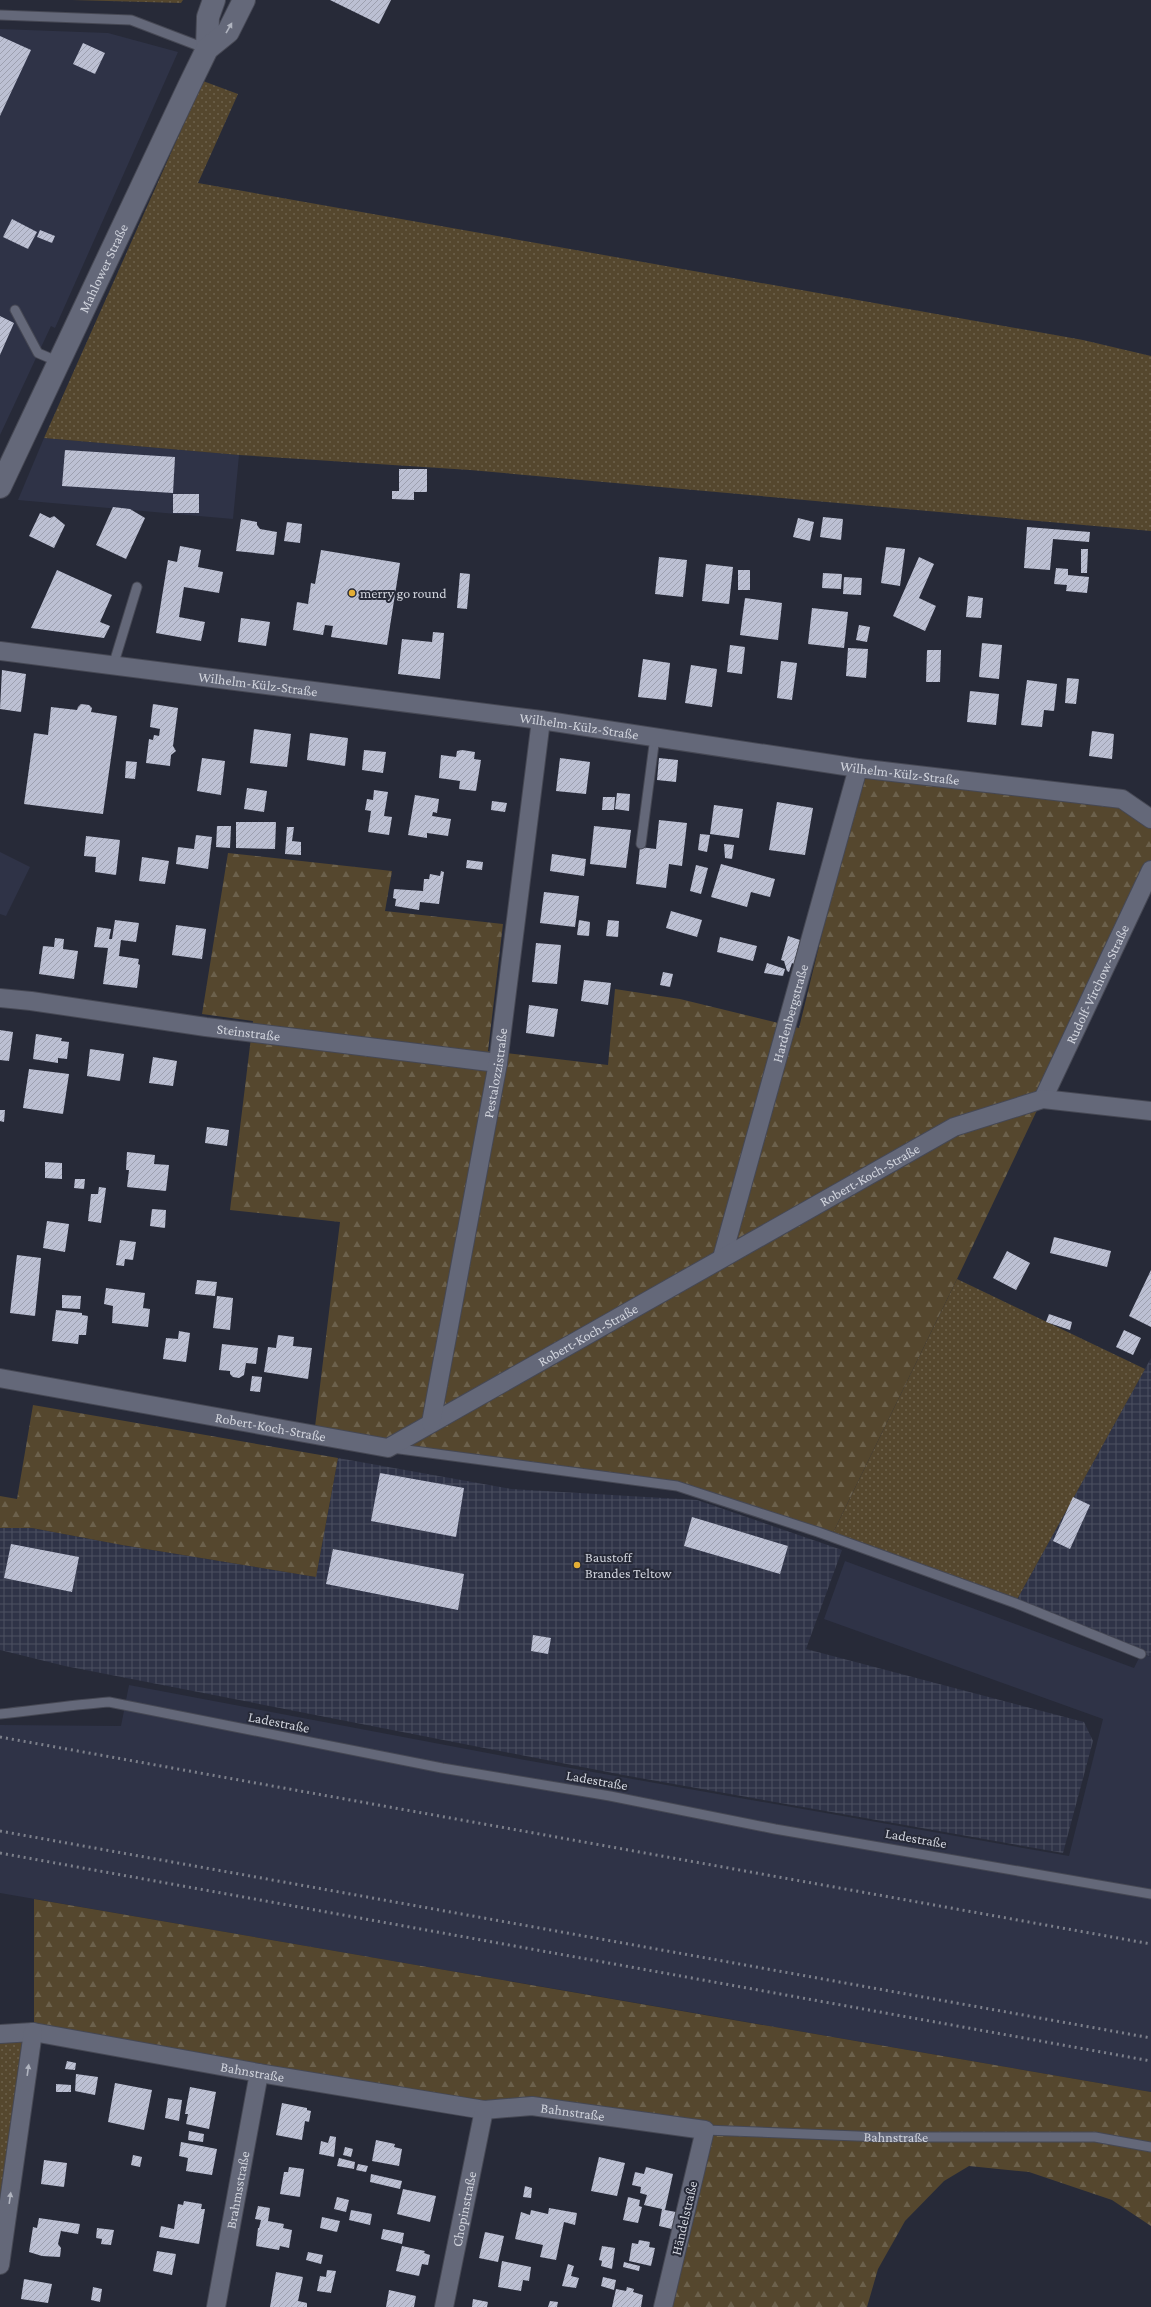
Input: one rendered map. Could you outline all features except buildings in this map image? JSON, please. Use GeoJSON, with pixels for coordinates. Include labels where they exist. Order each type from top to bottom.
{"type":"FeatureCollection","features":[{"type":"Feature","properties":{"kind":"main road","name":"Mahlower Straße"},"geometry":{"type":"LineString","coordinates":[[0,487],[207,49],[208,17],[214,0]]}},
{"type":"Feature","properties":{"kind":"main road","name":"Mahlower Straße"},"geometry":{"type":"LineString","coordinates":[[207,49],[228,32],[244,0]]}},
{"type":"Feature","properties":{"kind":"street","name":"Wilhelm-Külz-Straße"},"geometry":{"type":"LineString","coordinates":[[0,651],[541,720],[858,768],[1122,799],[1151,819]]}},
{"type":"Feature","properties":{"kind":"street","name":"Pestalozzistraße"},"geometry":{"type":"LineString","coordinates":[[431,1423],[498,1063],[541,720]]}},
{"type":"Feature","properties":{"kind":"street","name":"Hardenbergstraße"},"geometry":{"type":"LineString","coordinates":[[722,1258],[858,768]]}},
{"type":"Feature","properties":{"kind":"street","name":"Rudolf-Virchow-Straße"},"geometry":{"type":"LineString","coordinates":[[1043,1098],[1151,870]]}},
{"type":"Feature","properties":{"kind":"street","name":"Steinstraße"},"geometry":{"type":"LineString","coordinates":[[0,998],[31,1001],[206,1027],[498,1063]]}},
{"type":"Feature","properties":{"kind":"street","name":"Robert-Koch-Straße"},"geometry":{"type":"LineString","coordinates":[[0,1378],[388,1448],[954,1127],[1043,1098],[1151,1111]]}},
{"type":"Feature","properties":{"kind":"street","name":"Bahnstraße"},"geometry":{"type":"LineString","coordinates":[[0,2034],[33,2032],[259,2073],[484,2110],[532,2106],[705,2130]]}},
{"type":"Feature","properties":{"kind":"street"},"geometry":{"type":"LineString","coordinates":[[0,2265],[33,2032]]}},
{"type":"Feature","properties":{"kind":"street","name":"Brahmsstraße"},"geometry":{"type":"LineString","coordinates":[[216,2307],[259,2073]]}},
{"type":"Feature","properties":{"kind":"street","name":"Chopinstraße"},"geometry":{"type":"LineString","coordinates":[[444,2307],[484,2110]]}},
{"type":"Feature","properties":{"kind":"street","name":"Händelstraße"},"geometry":{"type":"LineString","coordinates":[[663,2307],[705,2130]]}},
{"type":"Feature","properties":{"kind":"lane"},"geometry":{"type":"LineString","coordinates":[[0,15],[131,20],[207,49]]}},
{"type":"Feature","properties":{"kind":"lane"},"geometry":{"type":"LineString","coordinates":[[14,310],[38,353],[59,362]]}},
{"type":"Feature","properties":{"kind":"lane"},"geometry":{"type":"LineString","coordinates":[[113,666],[137,587]]}},
{"type":"Feature","properties":{"kind":"lane"},"geometry":{"type":"LineString","coordinates":[[641,844],[655,738]]}},
{"type":"Feature","properties":{"kind":"lane"},"geometry":{"type":"LineString","coordinates":[[388,1448],[677,1486],[818,1532],[1015,1603],[1142,1654]]}},
{"type":"Feature","properties":{"kind":"lane","name":"Ladestraße"},"geometry":{"type":"LineString","coordinates":[[0,1714],[38,1710],[61,1705],[109,1702],[442,1768],[610,1796],[775,1829],[1151,1894]]}},
{"type":"Feature","properties":{"kind":"lane","name":"Bahnstraße"},"geometry":{"type":"LineString","coordinates":[[705,2130],[882,2137],[1095,2137],[1151,2147]]}},
{"type":"Feature","properties":{"kind":"shaded area"},"geometry":{"type":"Polygon","coordinates":[[[0,29],[108,33],[178,52],[55,328],[51,326],[0,435],[0,29]]]}},
{"type":"Feature","properties":{"kind":"shaded area"},"geometry":{"type":"Polygon","coordinates":[[[44,438],[239,455],[233,519],[18,500],[44,438]]]}},
{"type":"Feature","properties":{"kind":"shaded area"},"geometry":{"type":"Polygon","coordinates":[[[0,852],[30,867],[6,916],[0,914],[0,852]]]}},
{"type":"Feature","properties":{"kind":"shaded area"},"geometry":{"type":"Polygon","coordinates":[[[1151,1358],[1151,1657],[1015,1603],[1151,1358]]]}},
{"type":"Feature","properties":{"kind":"shaded area"},"geometry":{"type":"Polygon","coordinates":[[[338,1458],[511,1489],[697,1500],[842,1550],[806,1649],[1084,1722],[1093,1741],[1063,1853],[623,1775],[65,1666],[0,1650],[0,1528],[32,1528],[122,1545],[316,1577],[338,1458]]]}},
{"type":"Feature","properties":{"kind":"shaded area"},"geometry":{"type":"Polygon","coordinates":[[[845,1561],[1134,1668],[1141,1654],[1151,1657],[1151,2092],[0,1893],[0,1725],[121,1726],[129,1685],[525,1760],[1069,1856],[1103,1719],[824,1619],[845,1561]]]}},
{"type":"Feature","properties":{"kind":"green space"},"geometry":{"type":"Polygon","coordinates":[[[72,0],[183,0],[181,3],[72,0]]]}},
{"type":"Feature","properties":{"kind":"green space"},"geometry":{"type":"Polygon","coordinates":[[[203,81],[238,94],[198,183],[1083,340],[1151,356],[1151,531],[470,470],[239,455],[44,438],[203,81]]]}},
{"type":"Feature","properties":{"kind":"green space"},"geometry":{"type":"Polygon","coordinates":[[[861,774],[1120,806],[1151,823],[1151,870],[957,1279],[831,1537],[677,1486],[314,1435],[340,1222],[230,1210],[253,1021],[202,1014],[228,853],[392,871],[385,911],[503,924],[488,1051],[608,1065],[615,989],[680,999],[799,1028],[861,774]]]}},
{"type":"Feature","properties":{"kind":"green space"},"geometry":{"type":"Polygon","coordinates":[[[957,1279],[1145,1369],[1015,1603],[831,1537],[957,1279]]]}},
{"type":"Feature","properties":{"kind":"green space"},"geometry":{"type":"Polygon","coordinates":[[[33,1405],[338,1458],[316,1577],[122,1545],[32,1528],[0,1528],[0,1496],[17,1499],[33,1405]]]}},
{"type":"Feature","properties":{"kind":"green space"},"geometry":{"type":"Polygon","coordinates":[[[34,1899],[1151,2092],[1151,2226],[1112,2200],[1029,2172],[969,2166],[944,2181],[905,2221],[878,2269],[867,2307],[663,2307],[705,2130],[484,2110],[34,2026],[34,1899]]]}},
{"type":"Feature","properties":{"kind":"green space"},"geometry":{"type":"Polygon","coordinates":[[[33,2032],[0,2265],[0,2040],[15,2043],[33,2032]]]}},
{"type":"Feature","properties":{"kind":"railway"},"geometry":{"type":"LineString","coordinates":[[0,1737],[1151,1944]]}},
{"type":"Feature","properties":{"kind":"railway"},"geometry":{"type":"LineString","coordinates":[[0,1831],[1151,2038]]}},
{"type":"Feature","properties":{"kind":"railway"},"geometry":{"type":"LineString","coordinates":[[0,1853],[1151,2061]]}},
{"type":"Feature","properties":{"kind":"place","name":"merry go round"},"geometry":{"type":"Point","coordinates":[352,593]}},
{"type":"Feature","properties":{"kind":"place","name":"Baustoff Brandes Teltow"},"geometry":{"type":"Point","coordinates":[577,1565]}}]}
